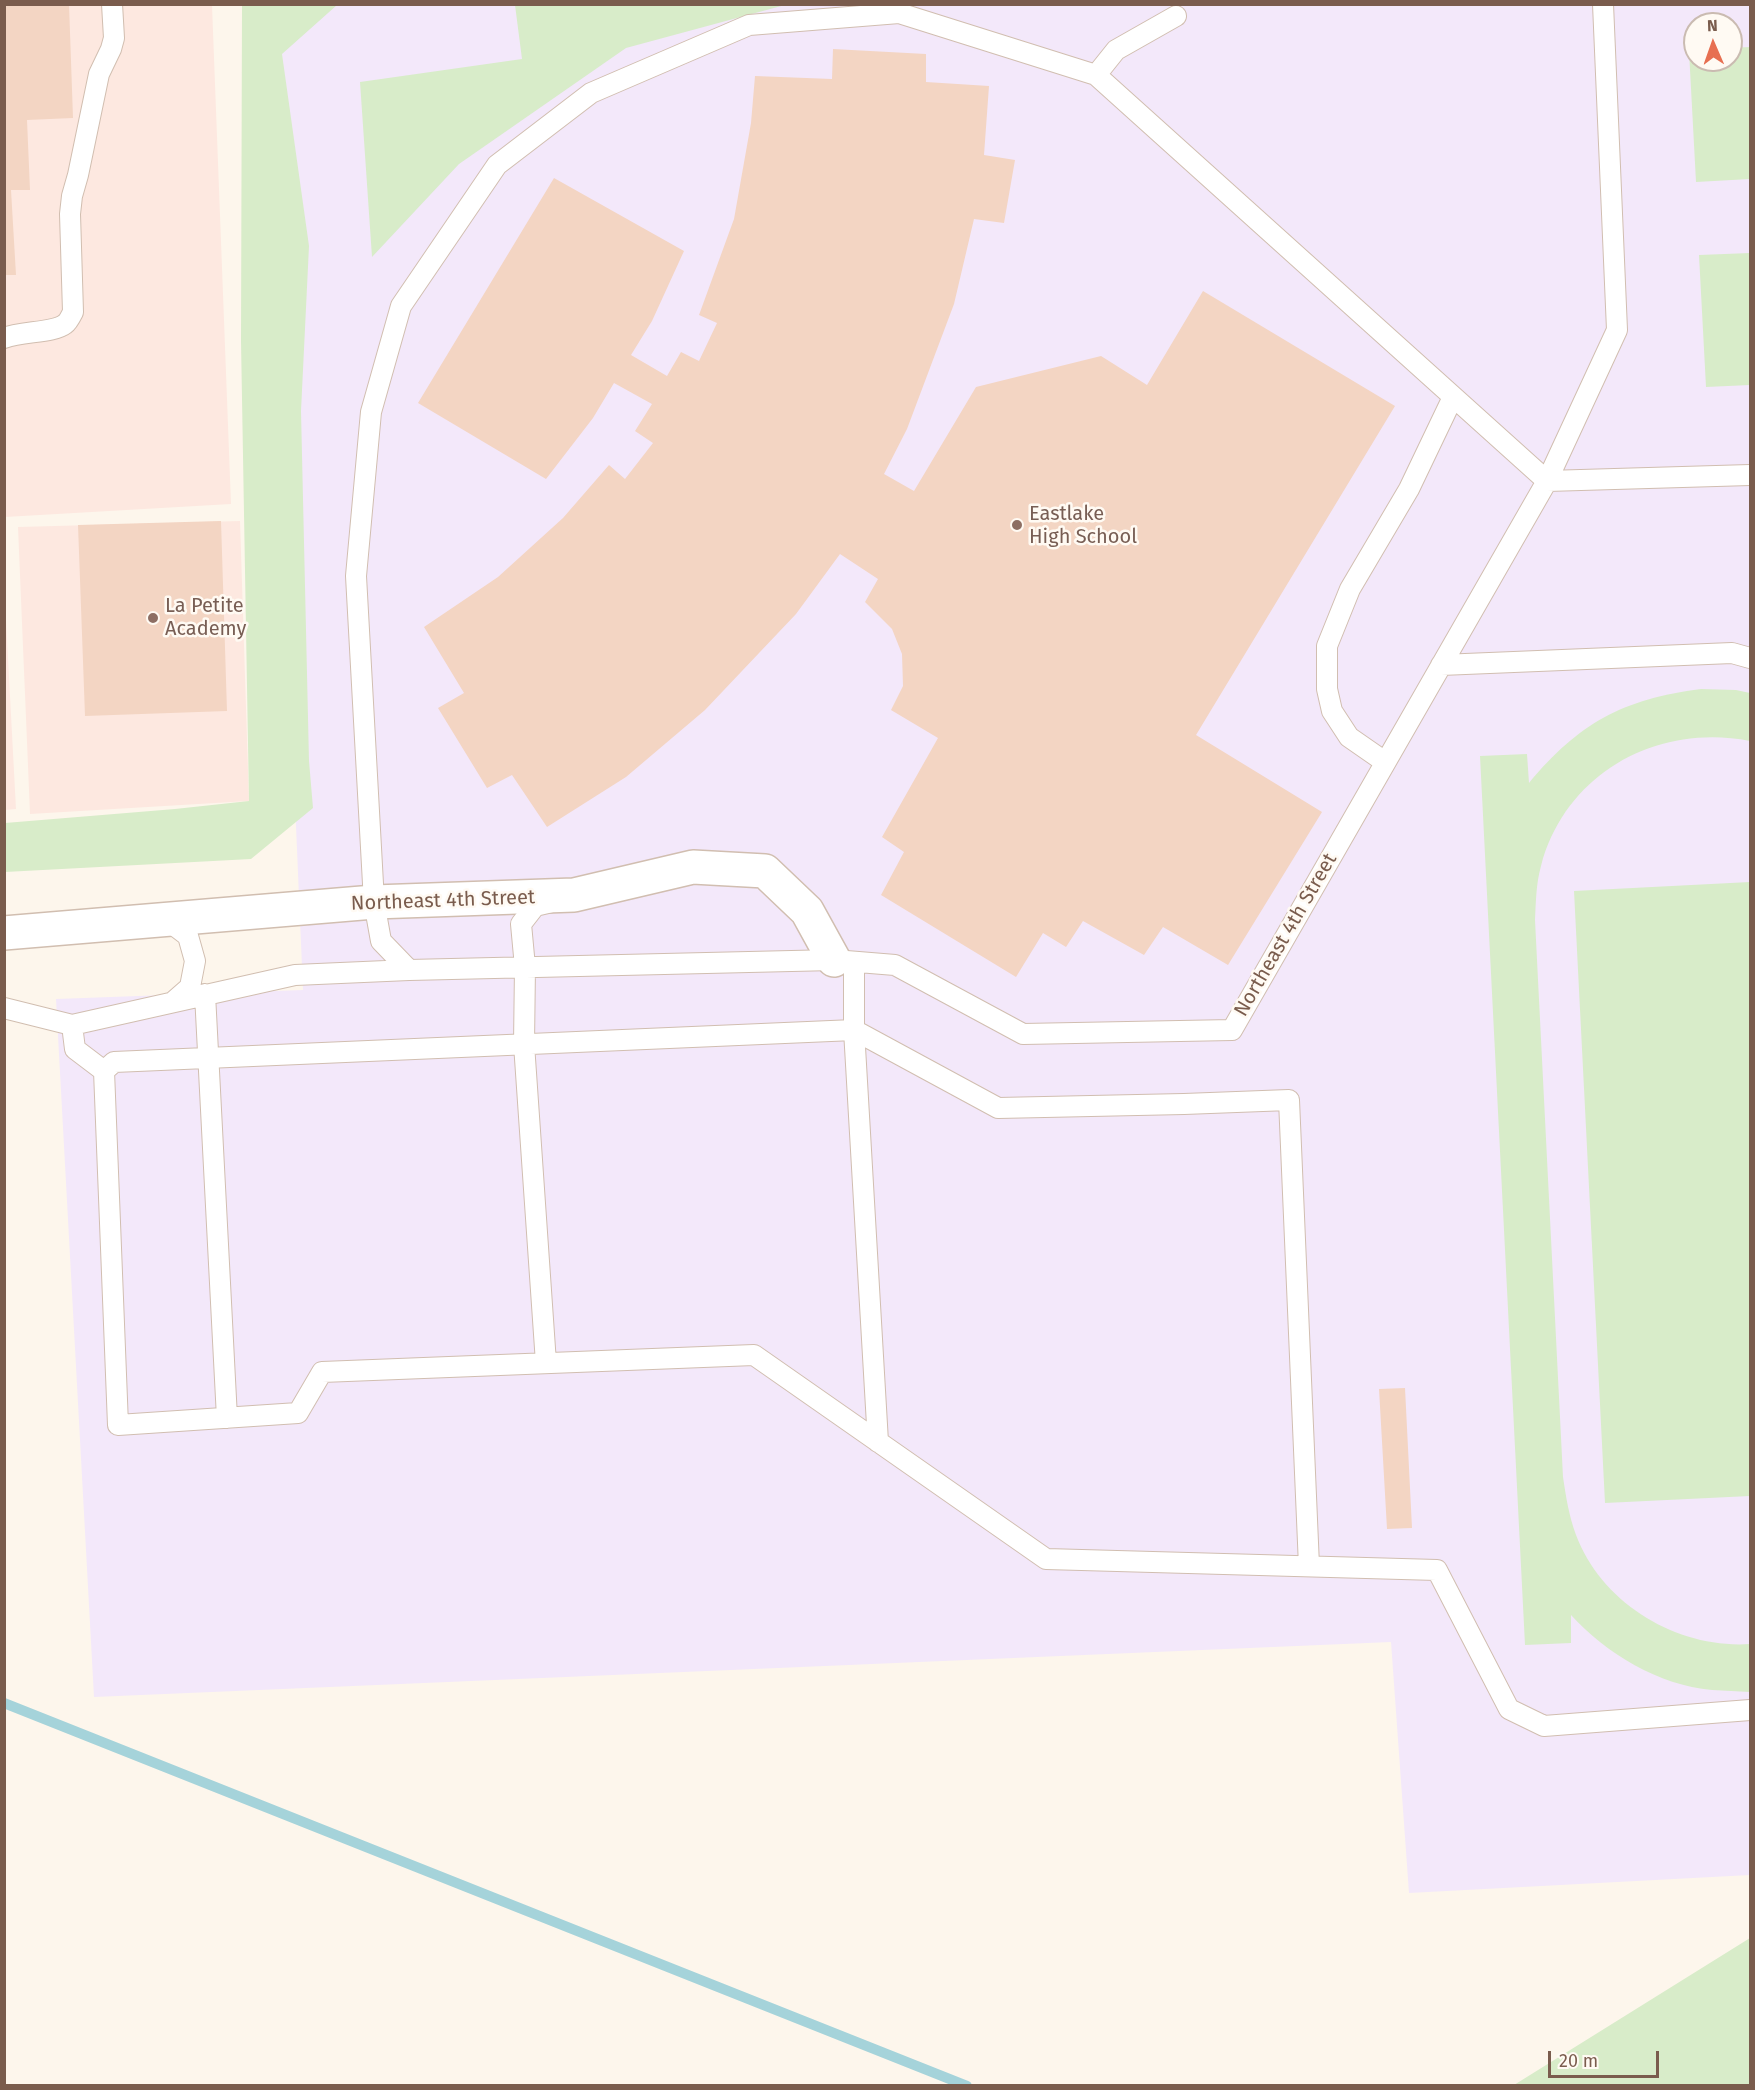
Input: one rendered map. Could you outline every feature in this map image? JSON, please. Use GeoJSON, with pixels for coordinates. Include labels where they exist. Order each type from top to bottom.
{"type":"FeatureCollection","features":[{"type":"Feature","properties":{"kind":"street","name":"Northeast 4th Street"},"geometry":{"type":"LineString","coordinates":[[4,933],[374,902],[574,895],[693,867],[765,871],[807,910],[844,961]]}},
{"type":"Feature","properties":{"kind":"lane"},"geometry":{"type":"LineString","coordinates":[[4,338],[16,333],[50,330],[65,324],[73,312],[70,231],[72,196],[99,74],[114,38],[112,4]]}},
{"type":"Feature","properties":{"kind":"lane","name":"Northeast 4th Street"},"geometry":{"type":"LineString","coordinates":[[4,1008],[72,1025],[295,975],[409,970],[844,961],[894,965],[1023,1034],[1232,1030],[1547,481],[1617,330],[1603,4]]}},
{"type":"Feature","properties":{"kind":"lane"},"geometry":{"type":"LineString","coordinates":[[409,970],[381,941],[374,902],[356,576],[371,412],[401,306],[497,165],[591,93],[748,25],[898,13],[1096,75],[1547,481],[1750,475]]}},
{"type":"Feature","properties":{"kind":"lane"},"geometry":{"type":"LineString","coordinates":[[1096,75],[1116,50],[1176,16]]}},
{"type":"Feature","properties":{"kind":"lane"},"geometry":{"type":"LineString","coordinates":[[1385,762],[1349,737],[1332,711],[1327,689],[1327,646],[1350,589],[1409,489],[1453,397]]}},
{"type":"Feature","properties":{"kind":"lane"},"geometry":{"type":"LineString","coordinates":[[1441,665],[1732,653],[1750,658]]}},
{"type":"Feature","properties":{"kind":"lane"},"geometry":{"type":"LineString","coordinates":[[546,1363],[524,1044],[525,968],[521,924],[535,906],[574,895]]}},
{"type":"Feature","properties":{"kind":"lane"},"geometry":{"type":"LineString","coordinates":[[148,921],[171,923],[188,936],[195,961],[190,987],[172,1003]]}},
{"type":"Feature","properties":{"kind":"lane"},"geometry":{"type":"LineString","coordinates":[[844,961],[854,1030],[878,1442]]}},
{"type":"Feature","properties":{"kind":"lane"},"geometry":{"type":"LineString","coordinates":[[205,994],[227,1418]]}},
{"type":"Feature","properties":{"kind":"lane"},"geometry":{"type":"LineString","coordinates":[[72,1025],[75,1049],[104,1071]]}},
{"type":"Feature","properties":{"kind":"lane"},"geometry":{"type":"LineString","coordinates":[[104,1071],[114,1062],[854,1030],[998,1108],[1289,1100],[1309,1566]]}},
{"type":"Feature","properties":{"kind":"lane"},"geometry":{"type":"LineString","coordinates":[[104,1071],[118,1425],[298,1413],[322,1372],[753,1355],[1046,1559],[1437,1570],[1509,1709],[1544,1726],[1750,1710]]}},
{"type":"Feature","properties":{"kind":"shaded area"},"geometry":{"type":"Polygon","coordinates":[[[5,5],[212,5],[231,504],[5,517],[5,5]]]}},
{"type":"Feature","properties":{"kind":"shaded area","name":"Eastlake High School"},"geometry":{"type":"Polygon","coordinates":[[[261,5],[1750,5],[1750,1875],[1409,1893],[1391,1642],[94,1697],[56,999],[303,990],[261,5]]]}},
{"type":"Feature","properties":{"kind":"shaded area"},"geometry":{"type":"Polygon","coordinates":[[[240,521],[249,801],[30,814],[18,527],[240,521]]]}},
{"type":"Feature","properties":{"kind":"shaded area"},"geometry":{"type":"Polygon","coordinates":[[[4,583],[16,809],[5,810],[4,810],[4,583]]]}},
{"type":"Feature","properties":{"kind":"green space"},"geometry":{"type":"Polygon","coordinates":[[[242,5],[337,5],[282,54],[309,246],[301,411],[309,761],[313,808],[251,859],[5,872],[5,823],[249,801],[241,341],[242,5]]]}},
{"type":"Feature","properties":{"kind":"green space"},"geometry":{"type":"Polygon","coordinates":[[[515,5],[785,5],[626,48],[459,164],[372,257],[360,82],[522,59],[515,5]]]}},
{"type":"Feature","properties":{"kind":"green space"},"geometry":{"type":"Polygon","coordinates":[[[1743,47],[1750,47],[1750,179],[1696,182],[1690,72],[1743,72],[1743,47]]]}},
{"type":"Feature","properties":{"kind":"green space"},"geometry":{"type":"Polygon","coordinates":[[[1750,253],[1750,385],[1706,387],[1699,255],[1750,253]]]}},
{"type":"Feature","properties":{"kind":"green space"},"geometry":{"type":"Polygon","coordinates":[[[1701,689],[1736,690],[1750,693],[1750,741],[1716,737],[1682,740],[1650,748],[1620,762],[1594,780],[1571,804],[1553,833],[1539,873],[1535,920],[1563,1477],[1571,1521],[1588,1560],[1604,1582],[1623,1601],[1646,1617],[1670,1630],[1696,1639],[1723,1644],[1750,1644],[1750,1692],[1692,1687],[1653,1674],[1617,1655],[1571,1615],[1571,1643],[1525,1645],[1480,756],[1527,754],[1529,783],[1566,744],[1604,717],[1648,699],[1701,689]]]}},
{"type":"Feature","properties":{"kind":"green space"},"geometry":{"type":"Polygon","coordinates":[[[1750,882],[1750,1496],[1605,1503],[1574,891],[1750,882]]]}},
{"type":"Feature","properties":{"kind":"green space"},"geometry":{"type":"Polygon","coordinates":[[[1750,1938],[1750,2085],[1514,2085],[1750,1938]]]}},
{"type":"Feature","properties":{"kind":"building"},"geometry":{"type":"Polygon","coordinates":[[[4,4],[69,4],[73,118],[27,120],[30,190],[11,190],[16,275],[4,275],[4,4]]]}},
{"type":"Feature","properties":{"kind":"building"},"geometry":{"type":"Polygon","coordinates":[[[833,49],[926,54],[926,82],[989,86],[984,155],[1015,160],[1004,223],[974,219],[954,304],[907,429],[884,474],[914,491],[976,387],[1101,356],[1147,385],[1203,291],[1395,406],[1196,735],[1322,812],[1228,965],[1163,927],[1144,955],[1083,921],[1066,947],[1043,933],[1016,977],[881,895],[904,852],[882,837],[938,738],[891,710],[903,686],[902,654],[892,629],[865,602],[878,579],[840,554],[796,614],[705,710],[626,777],[547,827],[512,775],[487,788],[438,708],[464,693],[424,627],[498,577],[563,518],[609,465],[625,479],[653,443],[635,431],[652,404],[614,383],[593,418],[546,479],[418,403],[554,178],[684,251],[652,321],[631,355],[667,376],[681,352],[699,361],[717,323],[699,315],[734,219],[751,123],[755,76],[832,79],[833,49]]]}},
{"type":"Feature","properties":{"kind":"building","name":"La Petite Academy"},"geometry":{"type":"Polygon","coordinates":[[[221,521],[227,711],[85,716],[78,525],[221,521]]]}},
{"type":"Feature","properties":{"kind":"building"},"geometry":{"type":"Polygon","coordinates":[[[1405,1388],[1412,1528],[1387,1529],[1379,1389],[1405,1388]]]}},
{"type":"Feature","properties":{"kind":"waterway"},"geometry":{"type":"LineString","coordinates":[[4,1703],[967,2086]]}},
{"type":"Feature","properties":{"kind":"place","name":"Eastlake High School"},"geometry":{"type":"Point","coordinates":[1017,525]}},
{"type":"Feature","properties":{"kind":"place","name":"La Petite Academy"},"geometry":{"type":"Point","coordinates":[153,618]}}]}
